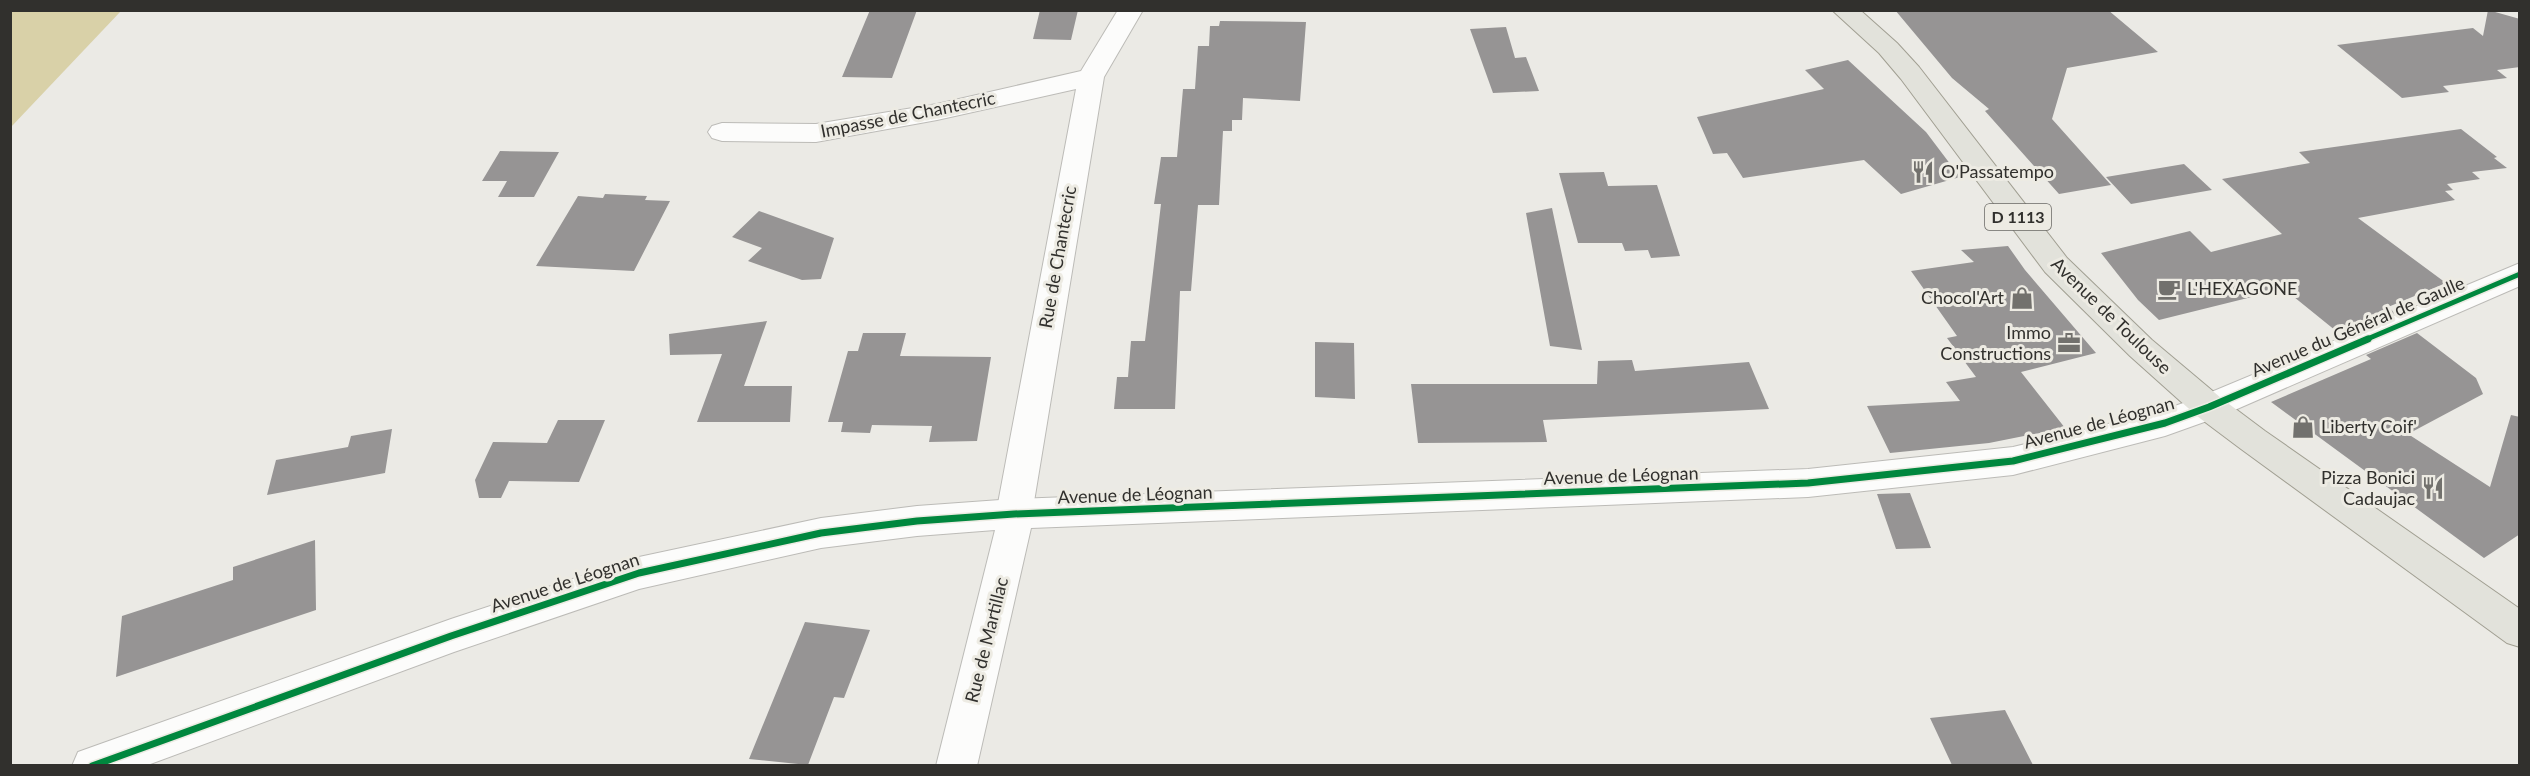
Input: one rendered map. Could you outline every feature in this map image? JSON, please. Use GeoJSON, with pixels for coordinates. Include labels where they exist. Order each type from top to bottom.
{"type":"FeatureCollection","features":[{"type":"Feature","properties":{"kind":"main road","name":"Avenue de Toulouse"},"geometry":{"type":"LineString","coordinates":[[1844,10],[1888,48],[1910,73],[2056,265],[2141,348],[2209,407],[2520,630]]}},
{"type":"Feature","properties":{"kind":"street","name":"Rue de Chantecric"},"geometry":{"type":"LineString","coordinates":[[1014,514],[1091,77],[1131,10]]}},
{"type":"Feature","properties":{"kind":"street","name":"Impasse de Chantecric"},"geometry":{"type":"LineString","coordinates":[[722,132],[816,134],[937,112],[1091,77]]}},
{"type":"Feature","properties":{"kind":"street","name":"Avenue du Général de Gaulle"},"geometry":{"type":"LineString","coordinates":[[2209,407],[2520,274]]}},
{"type":"Feature","properties":{"kind":"street","name":"Avenue de Léognan"},"geometry":{"type":"LineString","coordinates":[[92,765],[440,640],[639,573],[821,533],[917,521],[1014,514],[1808,483],[2013,461],[2165,423],[2209,407]]}},
{"type":"Feature","properties":{"kind":"street","name":"Rue de Martillac"},"geometry":{"type":"LineString","coordinates":[[956,765],[1012,537],[1014,514]]}},
{"type":"Feature","properties":{"kind":"shaded area"},"geometry":{"type":"Polygon","coordinates":[[[10,11],[121,11],[11,127],[10,11]]]}},
{"type":"Feature","properties":{"kind":"building"},"geometry":{"type":"Polygon","coordinates":[[[870,10],[917,10],[892,78],[842,77],[870,10]]]}},
{"type":"Feature","properties":{"kind":"building"},"geometry":{"type":"Polygon","coordinates":[[[1040,10],[1078,10],[1071,40],[1033,39],[1040,10]]]}},
{"type":"Feature","properties":{"kind":"building"},"geometry":{"type":"Polygon","coordinates":[[[1895,10],[2108,10],[2158,52],[2067,68],[2052,119],[2111,185],[2059,194],[1985,111],[1989,109],[1952,78],[1895,10]]]}},
{"type":"Feature","properties":{"kind":"building"},"geometry":{"type":"Polygon","coordinates":[[[2488,10],[2520,19],[2520,67],[2497,70],[2507,78],[2443,86],[2449,92],[2402,98],[2337,45],[2473,28],[2483,36],[2488,10]]]}},
{"type":"Feature","properties":{"kind":"building"},"geometry":{"type":"Polygon","coordinates":[[[1220,21],[1306,22],[1300,101],[1243,98],[1242,120],[1232,120],[1232,131],[1223,131],[1219,205],[1198,205],[1191,291],[1180,291],[1175,409],[1114,409],[1117,377],[1128,377],[1131,341],[1145,341],[1161,204],[1154,204],[1161,157],[1177,157],[1183,89],[1195,89],[1198,46],[1209,46],[1210,26],[1219,26],[1220,21]]]}},
{"type":"Feature","properties":{"kind":"building"},"geometry":{"type":"Polygon","coordinates":[[[1506,27],[1515,58],[1526,57],[1539,91],[1493,93],[1470,29],[1506,27]]]}},
{"type":"Feature","properties":{"kind":"building"},"geometry":{"type":"Polygon","coordinates":[[[1848,60],[1926,132],[1960,177],[1901,194],[1864,160],[1743,178],[1727,153],[1713,154],[1697,117],[1824,89],[1805,70],[1848,60]]]}},
{"type":"Feature","properties":{"kind":"building"},"geometry":{"type":"Polygon","coordinates":[[[2461,129],[2497,157],[2494,158],[2507,168],[2472,172],[2480,179],[2447,184],[2453,190],[2445,191],[2455,200],[2358,218],[2446,283],[2388,307],[2395,313],[2341,335],[2284,289],[2159,320],[2138,300],[2101,253],[2190,231],[2211,252],[2282,234],[2222,179],[2310,163],[2299,152],[2461,129]]]}},
{"type":"Feature","properties":{"kind":"building"},"geometry":{"type":"Polygon","coordinates":[[[500,151],[559,152],[534,197],[498,197],[507,181],[482,181],[500,151]]]}},
{"type":"Feature","properties":{"kind":"building"},"geometry":{"type":"Polygon","coordinates":[[[2184,164],[2212,190],[2131,204],[2106,177],[2184,164]]]}},
{"type":"Feature","properties":{"kind":"building"},"geometry":{"type":"Polygon","coordinates":[[[1604,172],[1608,186],[1657,185],[1680,256],[1651,258],[1648,250],[1625,251],[1622,243],[1578,243],[1559,173],[1604,172]]]}},
{"type":"Feature","properties":{"kind":"building"},"geometry":{"type":"Polygon","coordinates":[[[605,194],[647,196],[645,200],[670,201],[634,271],[536,266],[578,196],[603,198],[605,194]]]}},
{"type":"Feature","properties":{"kind":"building"},"geometry":{"type":"Polygon","coordinates":[[[1552,208],[1582,350],[1550,346],[1526,213],[1552,208]]]}},
{"type":"Feature","properties":{"kind":"building"},"geometry":{"type":"Polygon","coordinates":[[[759,211],[834,238],[821,279],[802,280],[748,261],[762,248],[732,237],[759,211]]]}},
{"type":"Feature","properties":{"kind":"building"},"geometry":{"type":"Polygon","coordinates":[[[2008,246],[2025,270],[2096,353],[2021,372],[2065,428],[1989,443],[1890,453],[1867,406],[1960,401],[1946,382],[1976,377],[1947,338],[1957,336],[1911,271],[1974,262],[1961,250],[2008,246]]]}},
{"type":"Feature","properties":{"kind":"building"},"geometry":{"type":"Polygon","coordinates":[[[767,321],[744,386],[792,386],[790,422],[697,422],[722,354],[670,355],[669,334],[767,321]]]}},
{"type":"Feature","properties":{"kind":"building"},"geometry":{"type":"Polygon","coordinates":[[[863,333],[906,333],[900,356],[991,357],[977,441],[929,442],[932,426],[872,425],[870,433],[841,432],[843,422],[828,422],[848,351],[858,351],[863,333]]]}},
{"type":"Feature","properties":{"kind":"building"},"geometry":{"type":"Polygon","coordinates":[[[2417,333],[2476,378],[2483,394],[2408,434],[2490,487],[2511,415],[2520,417],[2520,534],[2484,558],[2271,402],[2371,359],[2366,355],[2417,333]]]}},
{"type":"Feature","properties":{"kind":"building"},"geometry":{"type":"Polygon","coordinates":[[[1315,342],[1354,343],[1355,399],[1315,397],[1315,342]]]}},
{"type":"Feature","properties":{"kind":"building"},"geometry":{"type":"Polygon","coordinates":[[[1632,360],[1635,371],[1749,362],[1769,409],[1543,420],[1547,442],[1418,443],[1411,384],[1597,384],[1598,361],[1632,360]]]}},
{"type":"Feature","properties":{"kind":"building"},"geometry":{"type":"Polygon","coordinates":[[[558,420],[605,420],[579,482],[509,481],[501,498],[479,498],[475,480],[493,442],[547,443],[558,420]]]}},
{"type":"Feature","properties":{"kind":"building"},"geometry":{"type":"Polygon","coordinates":[[[392,429],[385,473],[267,495],[276,460],[348,447],[351,436],[392,429]]]}},
{"type":"Feature","properties":{"kind":"building"},"geometry":{"type":"Polygon","coordinates":[[[1910,493],[1931,548],[1896,549],[1877,494],[1910,493]]]}},
{"type":"Feature","properties":{"kind":"building"},"geometry":{"type":"Polygon","coordinates":[[[315,540],[316,610],[116,677],[122,616],[233,580],[233,567],[315,540]]]}},
{"type":"Feature","properties":{"kind":"building"},"geometry":{"type":"Polygon","coordinates":[[[805,622],[870,630],[844,698],[834,697],[808,765],[749,759],[805,622]]]}},
{"type":"Feature","properties":{"kind":"building"},"geometry":{"type":"Polygon","coordinates":[[[2005,710],[2033,765],[1952,765],[1930,718],[2005,710]]]}},
{"type":"Feature","properties":{"kind":"cycle path"},"geometry":{"type":"LineString","coordinates":[[92,766],[451,636],[639,573],[821,533],[917,521],[1014,514],[1808,483],[2013,461],[2165,423],[2209,407],[2520,274]]}},
{"type":"Feature","properties":{"kind":"place","name":"O'Passatempo"},"geometry":{"type":"Point","coordinates":[1923,172]}},
{"type":"Feature","properties":{"kind":"place","name":"L'HEXAGONE"},"geometry":{"type":"Point","coordinates":[2169,289]}},
{"type":"Feature","properties":{"kind":"place","name":"Chocol'Art"},"geometry":{"type":"Point","coordinates":[2022,298]}},
{"type":"Feature","properties":{"kind":"place","name":"Immo Constructions"},"geometry":{"type":"Point","coordinates":[2069,343]}},
{"type":"Feature","properties":{"kind":"place","name":"Liberty Coif'"},"geometry":{"type":"Point","coordinates":[2303,427]}},
{"type":"Feature","properties":{"kind":"place","name":"Pizza Bonici Cadaujac"},"geometry":{"type":"Point","coordinates":[2433,488]}}]}
